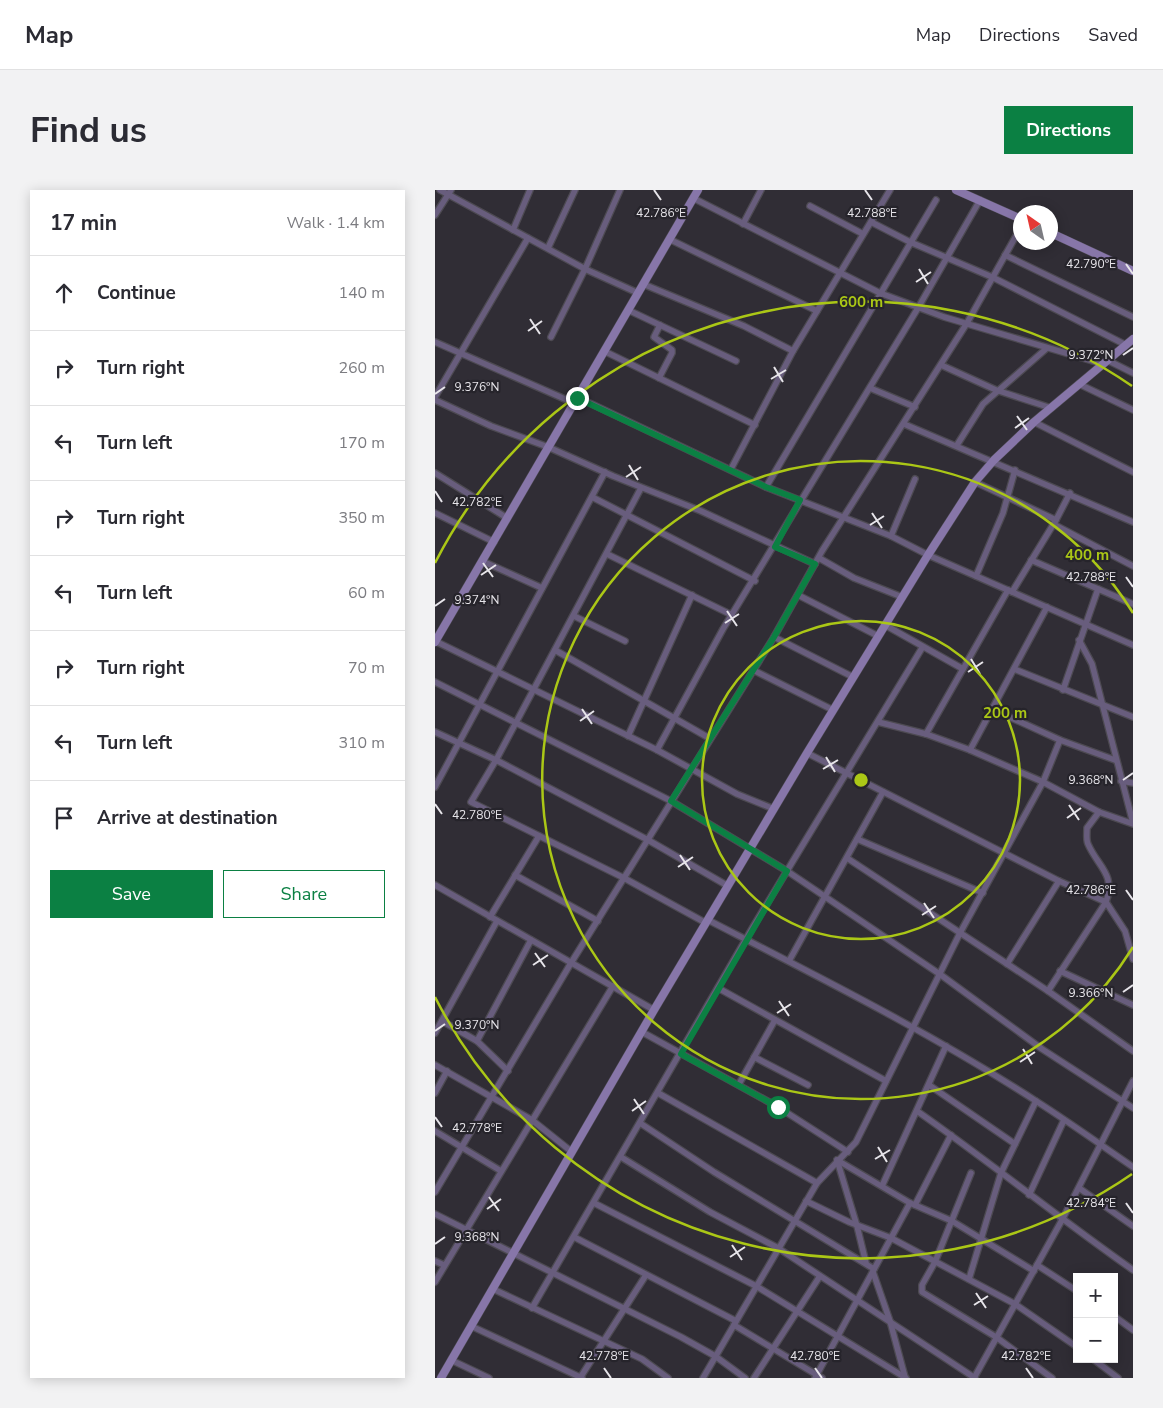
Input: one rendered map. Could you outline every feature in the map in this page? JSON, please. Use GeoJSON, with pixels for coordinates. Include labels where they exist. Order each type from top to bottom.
{"type":"FeatureCollection","features":[{"type":"Feature","properties":{"kind":"street"},"geometry":{"type":"LineString","coordinates":[[440,190],[450,192],[513,230],[585,269],[637,293]]}},
{"type":"Feature","properties":{"kind":"street"},"geometry":{"type":"LineString","coordinates":[[513,230],[530,190]]}},
{"type":"Feature","properties":{"kind":"street"},"geometry":{"type":"LineString","coordinates":[[548,248],[575,190]]}},
{"type":"Feature","properties":{"kind":"street"},"geometry":{"type":"LineString","coordinates":[[551,336],[585,269],[621,190]]}},
{"type":"Feature","properties":{"kind":"street"},"geometry":{"type":"LineString","coordinates":[[698,190],[435,642],[657,750],[737,794],[774,809]]}},
{"type":"Feature","properties":{"kind":"street"},"geometry":{"type":"LineString","coordinates":[[743,224],[761,190]]}},
{"type":"Feature","properties":{"kind":"street"},"geometry":{"type":"LineString","coordinates":[[731,469],[793,351],[890,190]]}},
{"type":"Feature","properties":{"kind":"street"},"geometry":{"type":"LineString","coordinates":[[956,190],[1013,215]]}},
{"type":"Feature","properties":{"kind":"street"},"geometry":{"type":"LineString","coordinates":[[435,215],[450,192]]}},
{"type":"Feature","properties":{"kind":"street"},"geometry":{"type":"LineString","coordinates":[[693,198],[880,293],[918,308],[1047,348],[1105,362],[1133,372]]}},
{"type":"Feature","properties":{"kind":"street"},"geometry":{"type":"LineString","coordinates":[[766,487],[936,200]]}},
{"type":"Feature","properties":{"kind":"street"},"geometry":{"type":"LineString","coordinates":[[657,750],[732,614],[755,581],[800,500],[918,308],[980,200]]}},
{"type":"Feature","properties":{"kind":"street"},"geometry":{"type":"LineString","coordinates":[[810,206],[863,234]]}},
{"type":"Feature","properties":{"kind":"street"},"geometry":{"type":"LineString","coordinates":[[871,222],[910,242],[992,278],[1126,346]]}},
{"type":"Feature","properties":{"kind":"street"},"geometry":{"type":"LineString","coordinates":[[1058,236],[1133,271]]}},
{"type":"Feature","properties":{"kind":"street"},"geometry":{"type":"LineString","coordinates":[[528,238],[460,352],[435,399],[491,426],[548,447],[641,488],[701,511],[815,564]]}},
{"type":"Feature","properties":{"kind":"street"},"geometry":{"type":"LineString","coordinates":[[669,239],[817,311]]}},
{"type":"Feature","properties":{"kind":"street"},"geometry":{"type":"LineString","coordinates":[[435,1192],[571,963],[709,738],[774,637],[815,564],[941,365],[1013,241]]}},
{"type":"Feature","properties":{"kind":"street"},"geometry":{"type":"LineString","coordinates":[[1005,255],[1133,317]]}},
{"type":"Feature","properties":{"kind":"street"},"geometry":{"type":"LineString","coordinates":[[643,284],[744,326],[793,351]]}},
{"type":"Feature","properties":{"kind":"street"},"geometry":{"type":"LineString","coordinates":[[628,310],[736,361]]}},
{"type":"Feature","properties":{"kind":"street"},"geometry":{"type":"LineString","coordinates":[[659,378],[672,353],[672,350],[654,338],[660,325]]}},
{"type":"Feature","properties":{"kind":"street"},"geometry":{"type":"LineString","coordinates":[[441,1378],[654,1010],[807,753],[975,482],[994,460],[1034,422],[1133,339]]}},
{"type":"Feature","properties":{"kind":"street"},"geometry":{"type":"LineString","coordinates":[[435,342],[576,400],[731,469],[766,487],[891,536],[928,555],[1133,645]]}},
{"type":"Feature","properties":{"kind":"street"},"geometry":{"type":"LineString","coordinates":[[957,445],[969,423],[996,390],[1047,348]]}},
{"type":"Feature","properties":{"kind":"street"},"geometry":{"type":"LineString","coordinates":[[604,351],[755,425]]}},
{"type":"Feature","properties":{"kind":"street"},"geometry":{"type":"LineString","coordinates":[[941,365],[996,390],[1051,408]]}},
{"type":"Feature","properties":{"kind":"street"},"geometry":{"type":"LineString","coordinates":[[1079,384],[1133,410]]}},
{"type":"Feature","properties":{"kind":"street"},"geometry":{"type":"LineString","coordinates":[[870,388],[915,407]]}},
{"type":"Feature","properties":{"kind":"street"},"geometry":{"type":"LineString","coordinates":[[1034,422],[1133,472]]}},
{"type":"Feature","properties":{"kind":"street"},"geometry":{"type":"LineString","coordinates":[[904,424],[994,460],[1133,522]]}},
{"type":"Feature","properties":{"kind":"street"},"geometry":{"type":"LineString","coordinates":[[976,576],[1003,514],[1015,470]]}},
{"type":"Feature","properties":{"kind":"street"},"geometry":{"type":"LineString","coordinates":[[435,787],[605,472]]}},
{"type":"Feature","properties":{"kind":"street"},"geometry":{"type":"LineString","coordinates":[[435,473],[507,518]]}},
{"type":"Feature","properties":{"kind":"street"},"geometry":{"type":"LineString","coordinates":[[891,536],[915,479]]}},
{"type":"Feature","properties":{"kind":"street"},"geometry":{"type":"LineString","coordinates":[[975,482],[1008,497],[1133,566]]}},
{"type":"Feature","properties":{"kind":"street"},"geometry":{"type":"LineString","coordinates":[[641,488],[574,616],[496,760],[471,802],[823,977],[912,1029],[946,1046],[1036,1101],[1133,1167]]}},
{"type":"Feature","properties":{"kind":"street"},"geometry":{"type":"LineString","coordinates":[[927,734],[1010,591],[1055,522],[1069,493]]}},
{"type":"Feature","properties":{"kind":"street"},"geometry":{"type":"LineString","coordinates":[[592,497],[755,581]]}},
{"type":"Feature","properties":{"kind":"street"},"geometry":{"type":"LineString","coordinates":[[435,513],[494,542]]}},
{"type":"Feature","properties":{"kind":"street"},"geometry":{"type":"LineString","coordinates":[[607,554],[732,614]]}},
{"type":"Feature","properties":{"kind":"street"},"geometry":{"type":"LineString","coordinates":[[819,558],[853,578],[902,598]]}},
{"type":"Feature","properties":{"kind":"street"},"geometry":{"type":"LineString","coordinates":[[1031,560],[1133,604]]}},
{"type":"Feature","properties":{"kind":"street"},"geometry":{"type":"LineString","coordinates":[[482,561],[542,588]]}},
{"type":"Feature","properties":{"kind":"street"},"geometry":{"type":"LineString","coordinates":[[1063,690],[1084,624],[1098,589]]}},
{"type":"Feature","properties":{"kind":"street"},"geometry":{"type":"LineString","coordinates":[[628,736],[692,595]]}},
{"type":"Feature","properties":{"kind":"street"},"geometry":{"type":"LineString","coordinates":[[798,595],[878,636]]}},
{"type":"Feature","properties":{"kind":"street"},"geometry":{"type":"LineString","coordinates":[[970,750],[1047,607]]}},
{"type":"Feature","properties":{"kind":"street"},"geometry":{"type":"LineString","coordinates":[[574,616],[625,641]]}},
{"type":"Feature","properties":{"kind":"street"},"geometry":{"type":"LineString","coordinates":[[885,625],[922,648],[963,669]]}},
{"type":"Feature","properties":{"kind":"street"},"geometry":{"type":"LineString","coordinates":[[774,637],[853,677]]}},
{"type":"Feature","properties":{"kind":"street"},"geometry":{"type":"LineString","coordinates":[[1079,640],[1091,664],[1133,823]]}},
{"type":"Feature","properties":{"kind":"street"},"geometry":{"type":"LineString","coordinates":[[532,1308],[746,940],[922,648]]}},
{"type":"Feature","properties":{"kind":"street"},"geometry":{"type":"LineString","coordinates":[[555,650],[709,738]]}},
{"type":"Feature","properties":{"kind":"street"},"geometry":{"type":"LineString","coordinates":[[753,670],[833,710]]}},
{"type":"Feature","properties":{"kind":"street"},"geometry":{"type":"LineString","coordinates":[[1014,670],[1133,717]]}},
{"type":"Feature","properties":{"kind":"street"},"geometry":{"type":"LineString","coordinates":[[435,682],[671,801],[787,871],[941,975],[1042,1048],[1133,1108]]}},
{"type":"Feature","properties":{"kind":"street"},"geometry":{"type":"LineString","coordinates":[[992,710],[1060,740],[1115,760]]}},
{"type":"Feature","properties":{"kind":"street"},"geometry":{"type":"LineString","coordinates":[[878,722],[927,734],[970,750],[1043,782],[1099,812],[1133,823]]}},
{"type":"Feature","properties":{"kind":"street"},"geometry":{"type":"LineString","coordinates":[[435,732],[496,760],[647,840],[728,886]]}},
{"type":"Feature","properties":{"kind":"street"},"geometry":{"type":"LineString","coordinates":[[703,1378],[817,1183],[856,1142],[961,933],[1043,782],[1060,740]]}},
{"type":"Feature","properties":{"kind":"street"},"geometry":{"type":"LineString","coordinates":[[807,753],[1059,881],[1106,902],[1125,931],[1133,959]]}},
{"type":"Feature","properties":{"kind":"street"},"geometry":{"type":"LineString","coordinates":[[1121,781],[1133,782]]}},
{"type":"Feature","properties":{"kind":"street"},"geometry":{"type":"LineString","coordinates":[[789,961],[883,792]]}},
{"type":"Feature","properties":{"kind":"street"},"geometry":{"type":"LineString","coordinates":[[1047,991],[1106,902],[1110,890],[1107,876],[1087,843],[1087,828],[1099,812]]}},
{"type":"Feature","properties":{"kind":"street"},"geometry":{"type":"LineString","coordinates":[[490,917],[539,836]]}},
{"type":"Feature","properties":{"kind":"street"},"geometry":{"type":"LineString","coordinates":[[857,839],[983,893]]}},
{"type":"Feature","properties":{"kind":"street"},"geometry":{"type":"LineString","coordinates":[[847,858],[1007,964],[1133,1051]]}},
{"type":"Feature","properties":{"kind":"street"},"geometry":{"type":"LineString","coordinates":[[515,875],[597,921]]}},
{"type":"Feature","properties":{"kind":"street"},"geometry":{"type":"LineString","coordinates":[[1007,964],[1059,881]]}},
{"type":"Feature","properties":{"kind":"street"},"geometry":{"type":"LineString","coordinates":[[435,885],[654,1010]]}},
{"type":"Feature","properties":{"kind":"street"},"geometry":{"type":"LineString","coordinates":[[435,1033],[497,921]]}},
{"type":"Feature","properties":{"kind":"street"},"geometry":{"type":"LineString","coordinates":[[477,1041],[531,940]]}},
{"type":"Feature","properties":{"kind":"street"},"geometry":{"type":"LineString","coordinates":[[1060,971],[1133,1005]]}},
{"type":"Feature","properties":{"kind":"street"},"geometry":{"type":"LineString","coordinates":[[435,1282],[613,986]]}},
{"type":"Feature","properties":{"kind":"street"},"geometry":{"type":"LineString","coordinates":[[718,988],[886,1081]]}},
{"type":"Feature","properties":{"kind":"street"},"geometry":{"type":"LineString","coordinates":[[442,1020],[477,1041],[508,1071]]}},
{"type":"Feature","properties":{"kind":"street"},"geometry":{"type":"LineString","coordinates":[[739,1084],[775,1020]]}},
{"type":"Feature","properties":{"kind":"street"},"geometry":{"type":"LineString","coordinates":[[642,1032],[739,1084],[848,1152]]}},
{"type":"Feature","properties":{"kind":"street"},"geometry":{"type":"LineString","coordinates":[[883,1186],[946,1046]]}},
{"type":"Feature","properties":{"kind":"street"},"geometry":{"type":"LineString","coordinates":[[754,1057],[807,1085]]}},
{"type":"Feature","properties":{"kind":"street"},"geometry":{"type":"LineString","coordinates":[[435,1065],[531,1120],[572,1152]]}},
{"type":"Feature","properties":{"kind":"street"},"geometry":{"type":"LineString","coordinates":[[435,1093],[447,1071]]}},
{"type":"Feature","properties":{"kind":"street"},"geometry":{"type":"LineString","coordinates":[[621,1157],[710,1212],[778,1248],[974,1378],[1062,1220],[1133,1081]]}},
{"type":"Feature","properties":{"kind":"street"},"geometry":{"type":"LineString","coordinates":[[929,1085],[1015,1144]]}},
{"type":"Feature","properties":{"kind":"street"},"geometry":{"type":"LineString","coordinates":[[658,1092],[817,1183]]}},
{"type":"Feature","properties":{"kind":"street"},"geometry":{"type":"LineString","coordinates":[[969,1279],[1001,1173],[1036,1101]]}},
{"type":"Feature","properties":{"kind":"street"},"geometry":{"type":"LineString","coordinates":[[917,1111],[1062,1220],[1133,1270]]}},
{"type":"Feature","properties":{"kind":"street"},"geometry":{"type":"LineString","coordinates":[[1029,1195],[1064,1120]]}},
{"type":"Feature","properties":{"kind":"street"},"geometry":{"type":"LineString","coordinates":[[640,1123],[714,1172],[866,1263],[874,1270],[905,1378]]}},
{"type":"Feature","properties":{"kind":"street"},"geometry":{"type":"LineString","coordinates":[[435,1131],[501,1171]]}},
{"type":"Feature","properties":{"kind":"street"},"geometry":{"type":"LineString","coordinates":[[574,1237],[735,1323],[818,1377],[891,1238],[913,1204],[951,1135]]}},
{"type":"Feature","properties":{"kind":"street"},"geometry":{"type":"LineString","coordinates":[[837,1160],[913,1204],[952,1221],[1073,1289]]}},
{"type":"Feature","properties":{"kind":"street"},"geometry":{"type":"LineString","coordinates":[[837,1160],[866,1263]]}},
{"type":"Feature","properties":{"kind":"street"},"geometry":{"type":"LineString","coordinates":[[971,1172],[935,1262],[922,1285],[922,1292],[996,1337],[1052,1378]]}},
{"type":"Feature","properties":{"kind":"street"},"geometry":{"type":"LineString","coordinates":[[1079,1188],[1133,1226]]}},
{"type":"Feature","properties":{"kind":"street"},"geometry":{"type":"LineString","coordinates":[[806,1201],[857,1226],[891,1238],[969,1279],[1015,1304],[1073,1344]]}},
{"type":"Feature","properties":{"kind":"street"},"geometry":{"type":"LineString","coordinates":[[594,1203],[756,1286],[905,1378]]}},
{"type":"Feature","properties":{"kind":"street"},"geometry":{"type":"LineString","coordinates":[[435,1214],[625,1308],[715,1356],[745,1378]]}},
{"type":"Feature","properties":{"kind":"street"},"geometry":{"type":"LineString","coordinates":[[435,1261],[444,1266]]}},
{"type":"Feature","properties":{"kind":"street"},"geometry":{"type":"LineString","coordinates":[[471,1326],[581,1378],[646,1275]]}},
{"type":"Feature","properties":{"kind":"street"},"geometry":{"type":"LineString","coordinates":[[754,1378],[820,1276]]}},
{"type":"Feature","properties":{"kind":"street"},"geometry":{"type":"LineString","coordinates":[[493,1289],[642,1359],[668,1378]]}},
{"type":"Feature","properties":{"kind":"street"},"geometry":{"type":"LineString","coordinates":[[1117,1318],[1133,1330]]}},
{"type":"Feature","properties":{"kind":"street"},"geometry":{"type":"LineString","coordinates":[[451,1360],[489,1378]]}},
{"type":"Feature","properties":{"kind":"street"},"geometry":{"type":"LineString","coordinates":[[1098,1363],[1118,1378]]}},
{"type":"Feature","properties":{"kind":"route"},"geometry":{"type":"LineString","coordinates":[[577,398],[766,487],[800,500],[775,547],[815,564],[774,637],[671,801],[787,871],[681,1054],[778,1107]]}}]}
